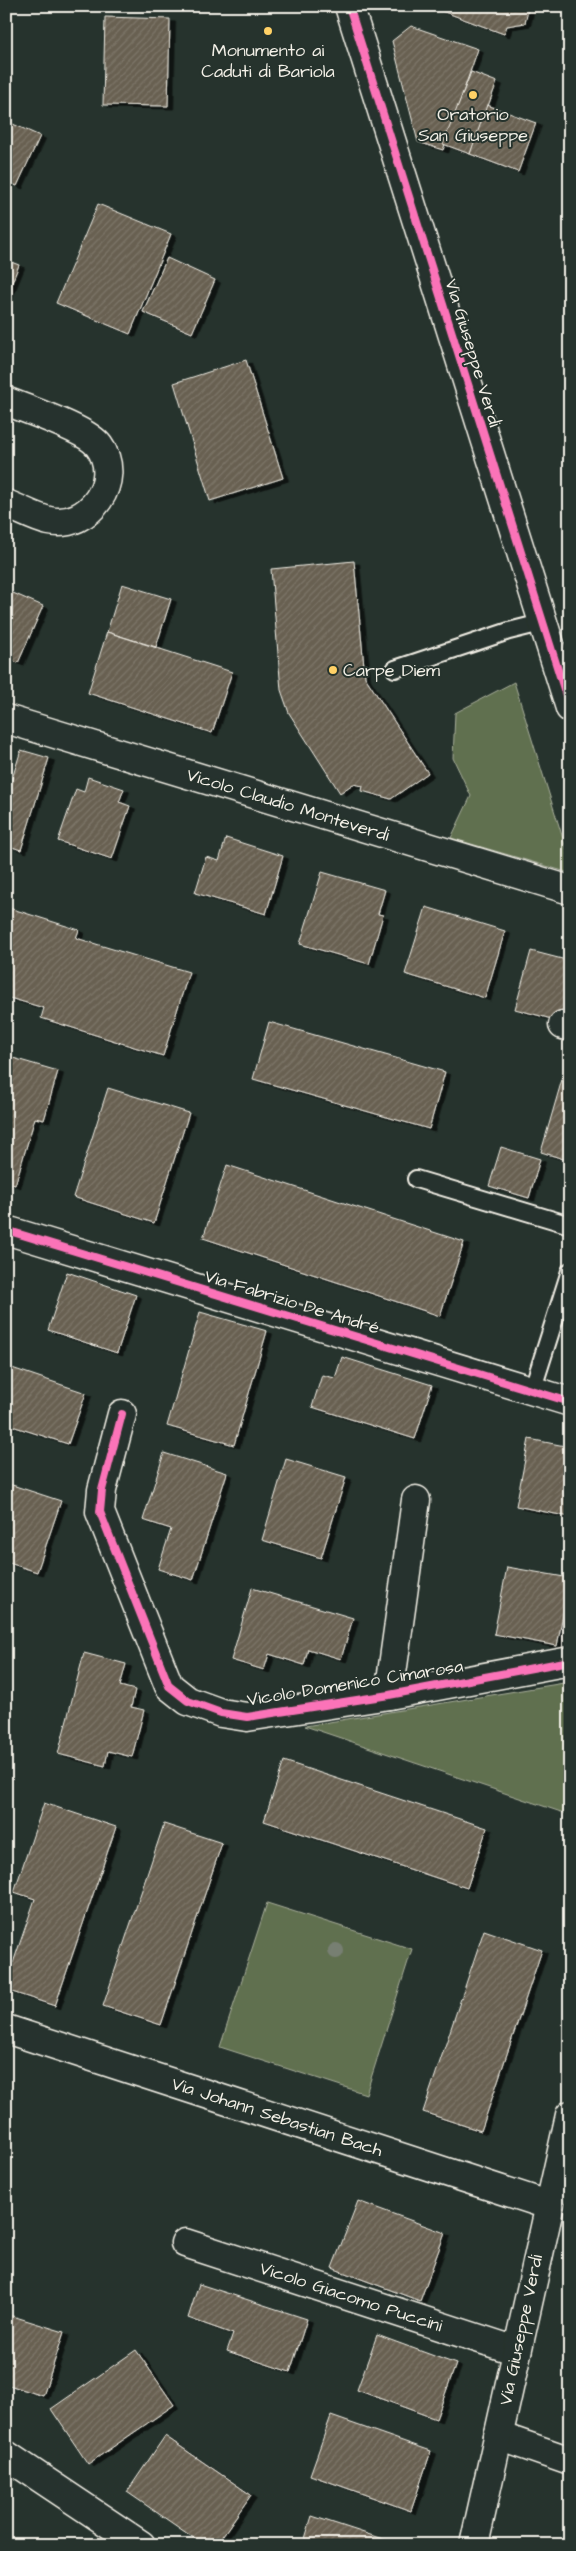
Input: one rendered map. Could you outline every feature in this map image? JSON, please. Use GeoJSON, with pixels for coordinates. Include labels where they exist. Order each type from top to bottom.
{"type":"FeatureCollection","features":[{"type":"Feature","properties":{"kind":"street","name":"Via Giuseppe Verdi"},"geometry":{"type":"LineString","coordinates":[[349,6],[541,622],[570,708]]}},
{"type":"Feature","properties":{"kind":"street"},"geometry":{"type":"LineString","coordinates":[[6,401],[84,434],[99,446],[107,469],[104,492],[94,508],[74,520],[50,521],[6,504]]}},
{"type":"Feature","properties":{"kind":"street","name":"Vicolo Claudio Monteverdi"},"geometry":{"type":"LineString","coordinates":[[6,719],[570,890]]}},
{"type":"Feature","properties":{"kind":"street","name":"Via Fabrizio De André"},"geometry":{"type":"LineString","coordinates":[[6,1230],[570,1402]]}},
{"type":"Feature","properties":{"kind":"street","name":"Vicolo Domenico Cimarosa"},"geometry":{"type":"LineString","coordinates":[[122,1414],[102,1490],[100,1512],[169,1686],[188,1701],[221,1713],[247,1717],[389,1695],[570,1661]]}},
{"type":"Feature","properties":{"kind":"street"},"geometry":{"type":"LineString","coordinates":[[389,1695],[416,1500]]}},
{"type":"Feature","properties":{"kind":"street","name":"Via Johann Sebastian Bach"},"geometry":{"type":"LineString","coordinates":[[6,2029],[548,2205]]}},
{"type":"Feature","properties":{"kind":"street","name":"Via Giuseppe Verdi"},"geometry":{"type":"LineString","coordinates":[[474,2545],[548,2205],[570,2115]]}},
{"type":"Feature","properties":{"kind":"street","name":"Vicolo Giacomo Puccini"},"geometry":{"type":"LineString","coordinates":[[185,2243],[516,2351]]}},
{"type":"Feature","properties":{"kind":"street"},"geometry":{"type":"LineString","coordinates":[[498,2436],[570,2461]]}},
{"type":"Feature","properties":{"kind":"street"},"geometry":{"type":"LineString","coordinates":[[6,2455],[141,2545]]}},
{"type":"Feature","properties":{"kind":"lane"},"geometry":{"type":"LineString","coordinates":[[395,669],[508,631],[541,622]]}},
{"type":"Feature","properties":{"kind":"lane"},"geometry":{"type":"LineString","coordinates":[[416,1180],[570,1225]]}},
{"type":"Feature","properties":{"kind":"lane"},"geometry":{"type":"LineString","coordinates":[[532,1391],[570,1271]]}},
{"type":"Feature","properties":{"kind":"green space"},"geometry":{"type":"Polygon","coordinates":[[[514,682],[570,861],[570,873],[451,838],[471,796],[453,758],[455,713],[514,682]]]}},
{"type":"Feature","properties":{"kind":"green space"},"geometry":{"type":"Polygon","coordinates":[[[570,1682],[570,1815],[305,1726],[570,1682]]]}},
{"type":"Feature","properties":{"kind":"green space"},"geometry":{"type":"Polygon","coordinates":[[[267,1903],[412,1949],[366,2094],[220,2047],[267,1903]]]}},
{"type":"Feature","properties":{"kind":"building"},"geometry":{"type":"Polygon","coordinates":[[[529,6],[525,23],[507,26],[504,34],[431,7],[529,6]]]}},
{"type":"Feature","properties":{"kind":"building"},"geometry":{"type":"Polygon","coordinates":[[[105,17],[170,19],[168,106],[103,105],[105,17]]]}},
{"type":"Feature","properties":{"kind":"building"},"geometry":{"type":"Polygon","coordinates":[[[411,26],[478,49],[443,150],[418,142],[392,41],[411,26]]]}},
{"type":"Feature","properties":{"kind":"building"},"geometry":{"type":"Polygon","coordinates":[[[471,72],[497,82],[470,154],[443,144],[471,72]]]}},
{"type":"Feature","properties":{"kind":"building"},"geometry":{"type":"Polygon","coordinates":[[[487,105],[536,123],[518,172],[470,154],[487,105]]]}},
{"type":"Feature","properties":{"kind":"building"},"geometry":{"type":"Polygon","coordinates":[[[6,121],[40,136],[17,186],[6,181],[6,121]]]}},
{"type":"Feature","properties":{"kind":"building"},"geometry":{"type":"Polygon","coordinates":[[[98,204],[171,234],[130,334],[56,303],[98,204]]]}},
{"type":"Feature","properties":{"kind":"building"},"geometry":{"type":"Polygon","coordinates":[[[167,258],[215,280],[192,333],[143,312],[167,258]]]}},
{"type":"Feature","properties":{"kind":"building"},"geometry":{"type":"Polygon","coordinates":[[[6,260],[19,265],[6,297],[6,260]]]}},
{"type":"Feature","properties":{"kind":"building"},"geometry":{"type":"Polygon","coordinates":[[[246,360],[283,478],[210,501],[174,383],[246,360]]]}},
{"type":"Feature","properties":{"kind":"building"},"geometry":{"type":"Polygon","coordinates":[[[354,561],[365,677],[428,773],[391,799],[362,791],[363,786],[353,784],[340,793],[289,713],[281,690],[271,569],[354,561]]]}},
{"type":"Feature","properties":{"kind":"building"},"geometry":{"type":"Polygon","coordinates":[[[122,584],[171,599],[156,647],[107,632],[122,584]]]}},
{"type":"Feature","properties":{"kind":"building"},"geometry":{"type":"Polygon","coordinates":[[[6,590],[43,606],[18,663],[6,658],[6,590]]]}},
{"type":"Feature","properties":{"kind":"building"},"geometry":{"type":"Polygon","coordinates":[[[107,632],[232,672],[212,733],[88,693],[107,632]]]}},
{"type":"Feature","properties":{"kind":"building"},"geometry":{"type":"Polygon","coordinates":[[[21,750],[49,758],[21,850],[6,845],[6,798],[21,750]]]}},
{"type":"Feature","properties":{"kind":"building"},"geometry":{"type":"Polygon","coordinates":[[[88,777],[124,789],[119,802],[130,806],[112,859],[58,841],[76,789],[84,792],[88,777]]]}},
{"type":"Feature","properties":{"kind":"building"},"geometry":{"type":"Polygon","coordinates":[[[226,838],[283,856],[266,914],[195,893],[206,857],[219,861],[226,838]]]}},
{"type":"Feature","properties":{"kind":"building"},"geometry":{"type":"Polygon","coordinates":[[[322,872],[385,890],[378,914],[383,915],[369,964],[300,944],[322,872]]]}},
{"type":"Feature","properties":{"kind":"building"},"geometry":{"type":"Polygon","coordinates":[[[6,907],[79,930],[76,938],[189,972],[163,1056],[41,1018],[44,1008],[6,997],[6,907]]]}},
{"type":"Feature","properties":{"kind":"building"},"geometry":{"type":"Polygon","coordinates":[[[426,907],[505,931],[485,998],[405,974],[426,907]]]}},
{"type":"Feature","properties":{"kind":"building"},"geometry":{"type":"Polygon","coordinates":[[[531,951],[570,961],[570,1024],[515,1009],[531,951]]]}},
{"type":"Feature","properties":{"kind":"building"},"geometry":{"type":"Polygon","coordinates":[[[269,1022],[445,1072],[429,1129],[253,1079],[269,1022]]]}},
{"type":"Feature","properties":{"kind":"building"},"geometry":{"type":"Polygon","coordinates":[[[6,1056],[58,1071],[44,1120],[35,1118],[15,1185],[6,1182],[6,1056]]]}},
{"type":"Feature","properties":{"kind":"building"},"geometry":{"type":"Polygon","coordinates":[[[563,1076],[570,1078],[570,1161],[541,1152],[563,1076]]]}},
{"type":"Feature","properties":{"kind":"building"},"geometry":{"type":"Polygon","coordinates":[[[108,1088],[189,1113],[154,1223],[73,1197],[108,1088]]]}},
{"type":"Feature","properties":{"kind":"building"},"geometry":{"type":"Polygon","coordinates":[[[501,1147],[540,1159],[529,1198],[489,1186],[501,1147]]]}},
{"type":"Feature","properties":{"kind":"building"},"geometry":{"type":"Polygon","coordinates":[[[227,1165],[464,1242],[440,1316],[203,1238],[227,1165]]]}},
{"type":"Feature","properties":{"kind":"building"},"geometry":{"type":"Polygon","coordinates":[[[67,1272],[136,1295],[117,1353],[48,1330],[67,1272]]]}},
{"type":"Feature","properties":{"kind":"building"},"geometry":{"type":"Polygon","coordinates":[[[200,1312],[267,1331],[234,1445],[167,1426],[200,1312]]]}},
{"type":"Feature","properties":{"kind":"building"},"geometry":{"type":"Polygon","coordinates":[[[342,1357],[432,1385],[415,1439],[312,1407],[322,1375],[335,1378],[342,1357]]]}},
{"type":"Feature","properties":{"kind":"building"},"geometry":{"type":"Polygon","coordinates":[[[6,1366],[86,1393],[68,1444],[6,1424],[6,1366]]]}},
{"type":"Feature","properties":{"kind":"building"},"geometry":{"type":"Polygon","coordinates":[[[529,1439],[570,1447],[570,1517],[516,1506],[529,1439]]]}},
{"type":"Feature","properties":{"kind":"building"},"geometry":{"type":"Polygon","coordinates":[[[164,1453],[227,1473],[193,1580],[158,1569],[171,1529],[143,1520],[164,1453]]]}},
{"type":"Feature","properties":{"kind":"building"},"geometry":{"type":"Polygon","coordinates":[[[286,1459],[346,1477],[321,1558],[262,1540],[286,1459]]]}},
{"type":"Feature","properties":{"kind":"building"},"geometry":{"type":"Polygon","coordinates":[[[6,1483],[61,1501],[37,1572],[6,1562],[6,1483]]]}},
{"type":"Feature","properties":{"kind":"building"},"geometry":{"type":"Polygon","coordinates":[[[507,1567],[570,1578],[557,1646],[494,1634],[507,1567]]]}},
{"type":"Feature","properties":{"kind":"building"},"geometry":{"type":"Polygon","coordinates":[[[252,1588],[353,1618],[341,1659],[308,1649],[304,1665],[269,1654],[264,1670],[231,1660],[252,1588]]]}},
{"type":"Feature","properties":{"kind":"building"},"geometry":{"type":"Polygon","coordinates":[[[84,1653],[126,1664],[120,1686],[135,1690],[131,1707],[144,1710],[132,1757],[108,1751],[105,1766],[58,1754],[84,1653]]]}},
{"type":"Feature","properties":{"kind":"building"},"geometry":{"type":"Polygon","coordinates":[[[284,1761],[487,1828],[467,1888],[264,1821],[284,1761]]]}},
{"type":"Feature","properties":{"kind":"building"},"geometry":{"type":"Polygon","coordinates":[[[44,1803],[116,1827],[55,2006],[6,1990],[6,1961],[13,1963],[35,1899],[14,1892],[44,1803]]]}},
{"type":"Feature","properties":{"kind":"building"},"geometry":{"type":"Polygon","coordinates":[[[164,1824],[222,1843],[161,2025],[103,2006],[164,1824]]]}},
{"type":"Feature","properties":{"kind":"building"},"geometry":{"type":"Polygon","coordinates":[[[484,1930],[542,1950],[481,2131],[423,2112],[484,1930]]]}},
{"type":"Feature","properties":{"kind":"building"},"geometry":{"type":"Polygon","coordinates":[[[358,2201],[445,2233],[420,2301],[332,2268],[358,2201]]]}},
{"type":"Feature","properties":{"kind":"building"},"geometry":{"type":"Polygon","coordinates":[[[199,2284],[307,2319],[290,2372],[227,2351],[233,2334],[188,2318],[199,2284]]]}},
{"type":"Feature","properties":{"kind":"building"},"geometry":{"type":"Polygon","coordinates":[[[6,2314],[64,2332],[43,2396],[6,2384],[6,2314]]]}},
{"type":"Feature","properties":{"kind":"building"},"geometry":{"type":"Polygon","coordinates":[[[377,2335],[456,2364],[436,2419],[357,2390],[377,2335]]]}},
{"type":"Feature","properties":{"kind":"building"},"geometry":{"type":"Polygon","coordinates":[[[136,2350],[174,2405],[88,2464],[51,2409],[136,2350]]]}},
{"type":"Feature","properties":{"kind":"building"},"geometry":{"type":"Polygon","coordinates":[[[331,2416],[431,2451],[411,2511],[310,2475],[331,2416]]]}},
{"type":"Feature","properties":{"kind":"building"},"geometry":{"type":"Polygon","coordinates":[[[165,2436],[251,2495],[216,2545],[204,2545],[127,2492],[165,2436]]]}},
{"type":"Feature","properties":{"kind":"building"},"geometry":{"type":"Polygon","coordinates":[[[312,2516],[401,2545],[303,2545],[312,2516]]]}},
{"type":"Feature","properties":{"kind":"cycle path"},"geometry":{"type":"LineString","coordinates":[[349,6],[570,708]]}},
{"type":"Feature","properties":{"kind":"cycle path"},"geometry":{"type":"LineString","coordinates":[[6,1230],[570,1402]]}},
{"type":"Feature","properties":{"kind":"cycle path"},"geometry":{"type":"LineString","coordinates":[[122,1414],[102,1490],[100,1512],[169,1686],[188,1701],[221,1713],[247,1717],[389,1695],[570,1661]]}},
{"type":"Feature","properties":{"kind":"place","name":"Monumento ai Caduti di Bariola"},"geometry":{"type":"Point","coordinates":[268,31]}},
{"type":"Feature","properties":{"kind":"place","name":"Oratorio San Giuseppe"},"geometry":{"type":"Point","coordinates":[473,95]}},
{"type":"Feature","properties":{"kind":"place","name":"Carpe Diem"},"geometry":{"type":"Point","coordinates":[333,670]}}]}
